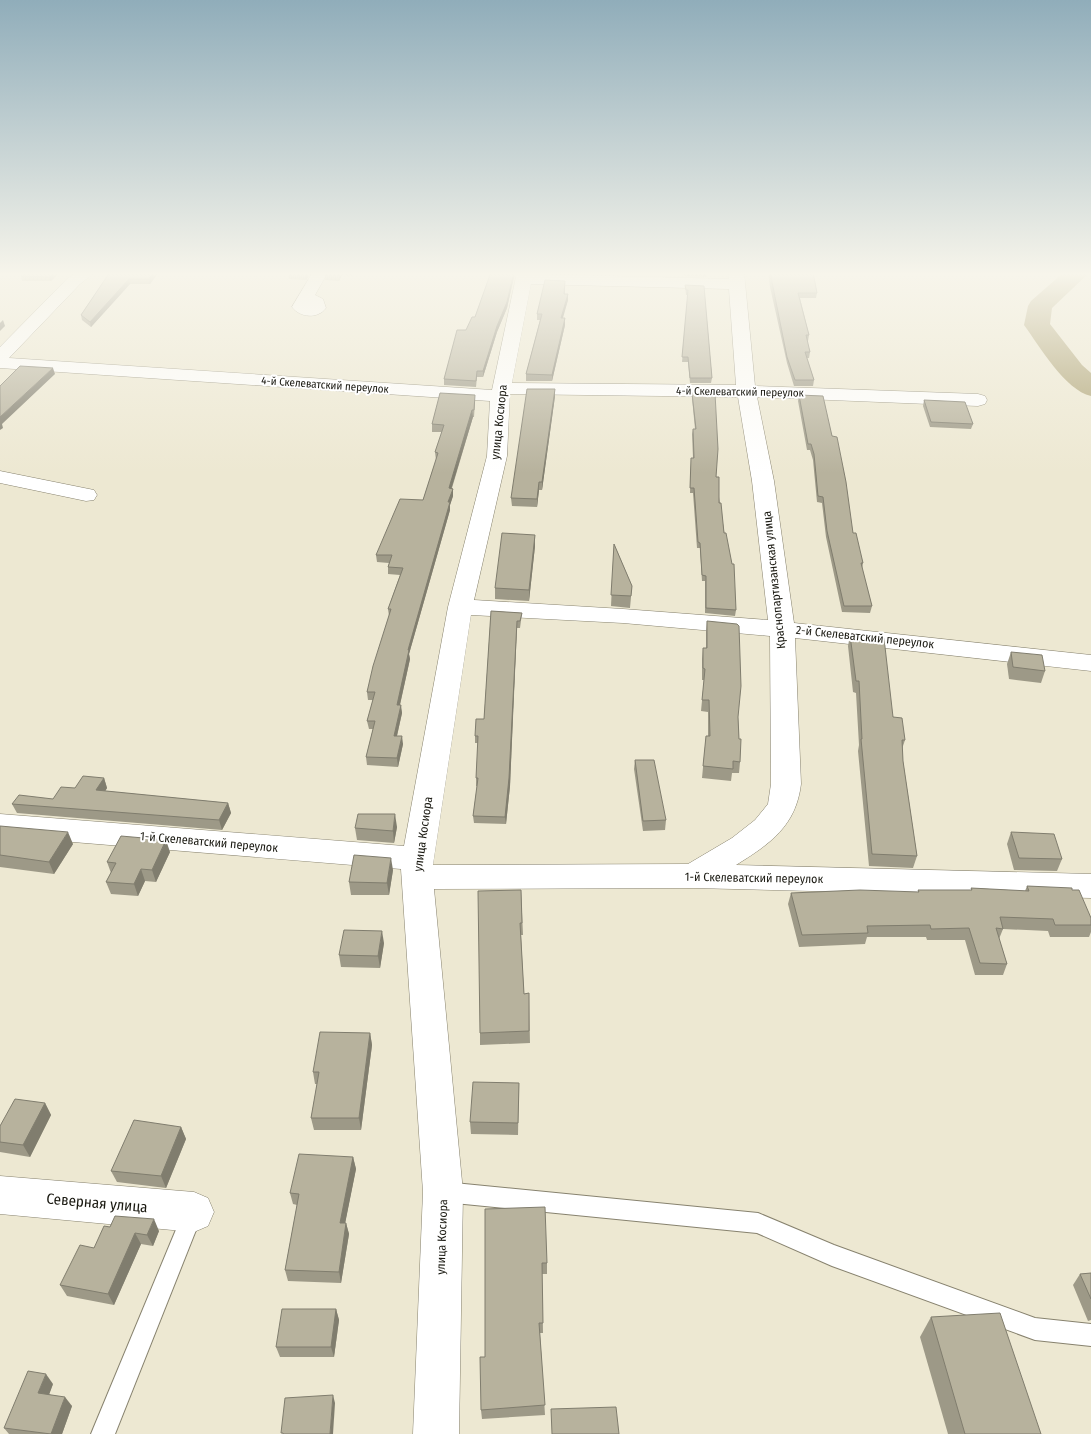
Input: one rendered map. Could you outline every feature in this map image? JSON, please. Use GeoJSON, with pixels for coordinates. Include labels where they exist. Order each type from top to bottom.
{"type":"FeatureCollection","features":[{"type":"Feature","properties":{"kind":"street"},"geometry":{"type":"LineString","coordinates":[[0,357],[18,339]]}},
{"type":"Feature","properties":{"kind":"street","name":"улица Косиора"},"geometry":{"type":"LineString","coordinates":[[436,1434],[443,1192],[417,868],[460,607],[497,456],[501,392],[512,339]]}},
{"type":"Feature","properties":{"kind":"street","name":"Краснопартизанская улица"},"geometry":{"type":"LineString","coordinates":[[694,876],[759,833],[773,821],[783,805],[786,784],[782,629],[763,481],[746,391],[741,339]]}},
{"type":"Feature","properties":{"kind":"street","name":"4-й Скелеватский переулок"},"geometry":{"type":"LineString","coordinates":[[0,363],[501,392],[746,391],[978,400]]}},
{"type":"Feature","properties":{"kind":"street"},"geometry":{"type":"LineString","coordinates":[[0,477],[86,496]]}},
{"type":"Feature","properties":{"kind":"street","name":"2-й Скелеватский переулок"},"geometry":{"type":"LineString","coordinates":[[460,607],[623,616],[782,629],[1091,663]]}},
{"type":"Feature","properties":{"kind":"street","name":"1-й Скелеватский переулок"},"geometry":{"type":"LineString","coordinates":[[0,825],[417,868],[1091,886]]}},
{"type":"Feature","properties":{"kind":"street","name":"Северная улица"},"geometry":{"type":"LineString","coordinates":[[0,1195],[194,1212]]}},
{"type":"Feature","properties":{"kind":"lane"},"geometry":{"type":"LineString","coordinates":[[443,1192],[758,1223],[832,1255],[1035,1329],[1091,1335]]}},
{"type":"Feature","properties":{"kind":"lane"},"geometry":{"type":"LineString","coordinates":[[103,1434],[194,1212]]}},
{"type":"Feature","properties":{"kind":"building"},"geometry":{"type":"Polygon","coordinates":[[[455,339],[493,339],[483,371],[477,371],[476,381],[444,379],[455,339]]]}},
{"type":"Feature","properties":{"kind":"building"},"geometry":{"type":"Polygon","coordinates":[[[535,339],[560,339],[552,375],[526,374],[535,339]]]}},
{"type":"Feature","properties":{"kind":"building"},"geometry":{"type":"Polygon","coordinates":[[[684,339],[709,339],[712,378],[690,378],[688,357],[682,357],[684,339]]]}},
{"type":"Feature","properties":{"kind":"building"},"geometry":{"type":"Polygon","coordinates":[[[783,339],[807,339],[810,352],[805,352],[814,380],[795,380],[783,339]]]}},
{"type":"Feature","properties":{"kind":"building"},"geometry":{"type":"Polygon","coordinates":[[[20,366],[53,368],[0,417],[0,386],[20,366]]]}},
{"type":"Feature","properties":{"kind":"building"},"geometry":{"type":"Polygon","coordinates":[[[527,389],[555,389],[542,482],[539,482],[537,499],[511,498],[527,389]]]}},
{"type":"Feature","properties":{"kind":"building"},"geometry":{"type":"Polygon","coordinates":[[[440,393],[475,395],[474,410],[472,410],[449,488],[453,489],[448,502],[450,502],[408,650],[397,705],[401,705],[394,736],[402,736],[397,758],[366,757],[375,721],[367,721],[375,692],[367,692],[391,609],[388,609],[403,568],[388,567],[392,555],[376,555],[400,499],[423,500],[438,453],[435,452],[444,425],[432,424],[440,393]]]}},
{"type":"Feature","properties":{"kind":"building"},"geometry":{"type":"Polygon","coordinates":[[[692,393],[715,393],[718,449],[716,477],[719,477],[719,503],[721,503],[724,533],[726,533],[732,564],[734,564],[736,610],[706,608],[706,576],[702,575],[694,488],[690,488],[691,458],[694,458],[693,429],[696,429],[692,393]]]}},
{"type":"Feature","properties":{"kind":"building"},"geometry":{"type":"Polygon","coordinates":[[[799,395],[823,396],[832,436],[837,437],[853,533],[856,533],[863,563],[861,563],[872,606],[844,606],[827,531],[823,497],[818,496],[814,454],[811,444],[808,444],[799,395]]]}},
{"type":"Feature","properties":{"kind":"building"},"geometry":{"type":"Polygon","coordinates":[[[924,400],[965,402],[973,424],[931,422],[924,400]]]}},
{"type":"Feature","properties":{"kind":"building"},"geometry":{"type":"Polygon","coordinates":[[[502,533],[535,535],[529,590],[495,588],[502,533]]]}},
{"type":"Feature","properties":{"kind":"building"},"geometry":{"type":"Polygon","coordinates":[[[614,544],[632,586],[631,596],[611,595],[614,544]]]}},
{"type":"Feature","properties":{"kind":"building"},"geometry":{"type":"Polygon","coordinates":[[[491,611],[522,613],[520,621],[517,621],[509,778],[505,817],[473,816],[478,778],[476,778],[478,736],[475,736],[476,719],[484,719],[491,611]]]}},
{"type":"Feature","properties":{"kind":"building"},"geometry":{"type":"Polygon","coordinates":[[[707,621],[737,624],[739,626],[741,686],[738,717],[739,739],[741,739],[740,762],[733,761],[733,769],[703,766],[706,736],[710,736],[709,700],[702,700],[705,669],[703,668],[703,648],[707,648],[707,621]]]}},
{"type":"Feature","properties":{"kind":"building"},"geometry":{"type":"Polygon","coordinates":[[[850,635],[884,638],[893,717],[902,718],[905,740],[902,740],[903,761],[917,856],[872,854],[861,739],[859,681],[856,681],[850,635]]]}},
{"type":"Feature","properties":{"kind":"building"},"geometry":{"type":"Polygon","coordinates":[[[1011,652],[1042,655],[1045,671],[1013,667],[1011,652]]]}},
{"type":"Feature","properties":{"kind":"building"},"geometry":{"type":"Polygon","coordinates":[[[635,760],[654,760],[666,820],[643,821],[635,760]]]}},
{"type":"Feature","properties":{"kind":"building"},"geometry":{"type":"Polygon","coordinates":[[[83,776],[104,778],[96,790],[228,803],[219,820],[12,804],[19,795],[53,799],[61,787],[75,788],[83,776]]]}},
{"type":"Feature","properties":{"kind":"building"},"geometry":{"type":"Polygon","coordinates":[[[358,814],[395,814],[393,831],[355,828],[358,814]]]}},
{"type":"Feature","properties":{"kind":"building"},"geometry":{"type":"Polygon","coordinates":[[[0,826],[68,832],[49,862],[0,855],[0,826]]]}},
{"type":"Feature","properties":{"kind":"building"},"geometry":{"type":"Polygon","coordinates":[[[1011,832],[1054,834],[1062,859],[1019,858],[1011,832]]]}},
{"type":"Feature","properties":{"kind":"building"},"geometry":{"type":"Polygon","coordinates":[[[121,836],[166,840],[152,870],[141,869],[134,884],[106,882],[116,863],[107,862],[121,836]]]}},
{"type":"Feature","properties":{"kind":"building"},"geometry":{"type":"Polygon","coordinates":[[[354,855],[391,858],[387,883],[349,882],[354,855]]]}},
{"type":"Feature","properties":{"kind":"building"},"geometry":{"type":"Polygon","coordinates":[[[1027,886],[1079,890],[1091,918],[1091,925],[1055,925],[1053,919],[1000,917],[1003,929],[996,928],[1007,964],[980,963],[969,928],[931,929],[930,925],[867,926],[868,933],[802,935],[791,893],[860,890],[919,892],[918,890],[972,890],[971,888],[1029,891],[1027,886]]]}},
{"type":"Feature","properties":{"kind":"building"},"geometry":{"type":"Polygon","coordinates":[[[521,890],[522,923],[520,923],[524,994],[529,993],[529,1031],[480,1033],[478,891],[521,890]]]}},
{"type":"Feature","properties":{"kind":"building"},"geometry":{"type":"Polygon","coordinates":[[[344,930],[382,931],[378,956],[339,955],[344,930]]]}},
{"type":"Feature","properties":{"kind":"building"},"geometry":{"type":"Polygon","coordinates":[[[320,1032],[370,1033],[359,1118],[311,1118],[319,1072],[313,1072],[320,1032]]]}},
{"type":"Feature","properties":{"kind":"building"},"geometry":{"type":"Polygon","coordinates":[[[473,1082],[519,1083],[518,1123],[470,1122],[473,1082]]]}},
{"type":"Feature","properties":{"kind":"building"},"geometry":{"type":"Polygon","coordinates":[[[15,1099],[45,1103],[23,1145],[0,1142],[0,1126],[15,1099]]]}},
{"type":"Feature","properties":{"kind":"building"},"geometry":{"type":"Polygon","coordinates":[[[134,1120],[181,1127],[161,1176],[111,1171],[134,1120]]]}},
{"type":"Feature","properties":{"kind":"building"},"geometry":{"type":"Polygon","coordinates":[[[299,1154],[353,1157],[340,1223],[346,1223],[339,1272],[285,1270],[299,1194],[290,1193],[299,1154]]]}},
{"type":"Feature","properties":{"kind":"building"},"geometry":{"type":"Polygon","coordinates":[[[545,1207],[547,1263],[542,1263],[543,1323],[539,1323],[545,1405],[481,1410],[480,1357],[485,1357],[485,1209],[545,1207]]]}},
{"type":"Feature","properties":{"kind":"building"},"geometry":{"type":"Polygon","coordinates":[[[115,1216],[154,1219],[147,1235],[135,1233],[108,1294],[60,1285],[80,1245],[94,1248],[104,1226],[110,1227],[115,1216]]]}},
{"type":"Feature","properties":{"kind":"building"},"geometry":{"type":"Polygon","coordinates":[[[1091,1273],[1091,1299],[1080,1274],[1091,1273]]]}},
{"type":"Feature","properties":{"kind":"building"},"geometry":{"type":"Polygon","coordinates":[[[282,1309],[336,1309],[331,1347],[276,1347],[282,1309]]]}},
{"type":"Feature","properties":{"kind":"building"},"geometry":{"type":"Polygon","coordinates":[[[1000,1313],[1041,1434],[965,1434],[931,1317],[1000,1313]]]}},
{"type":"Feature","properties":{"kind":"building"},"geometry":{"type":"Polygon","coordinates":[[[28,1371],[46,1374],[38,1393],[65,1397],[51,1434],[4,1428],[28,1371]]]}},
{"type":"Feature","properties":{"kind":"building"},"geometry":{"type":"Polygon","coordinates":[[[333,1395],[330,1434],[281,1433],[285,1398],[333,1395]]]}},
{"type":"Feature","properties":{"kind":"building"},"geometry":{"type":"Polygon","coordinates":[[[616,1407],[619,1434],[552,1434],[551,1409],[616,1407]]]}},
{"type":"Feature","properties":{"kind":"waterway"},"geometry":{"type":"LineString","coordinates":[[1048,339],[1072,371],[1091,388]]}}]}
